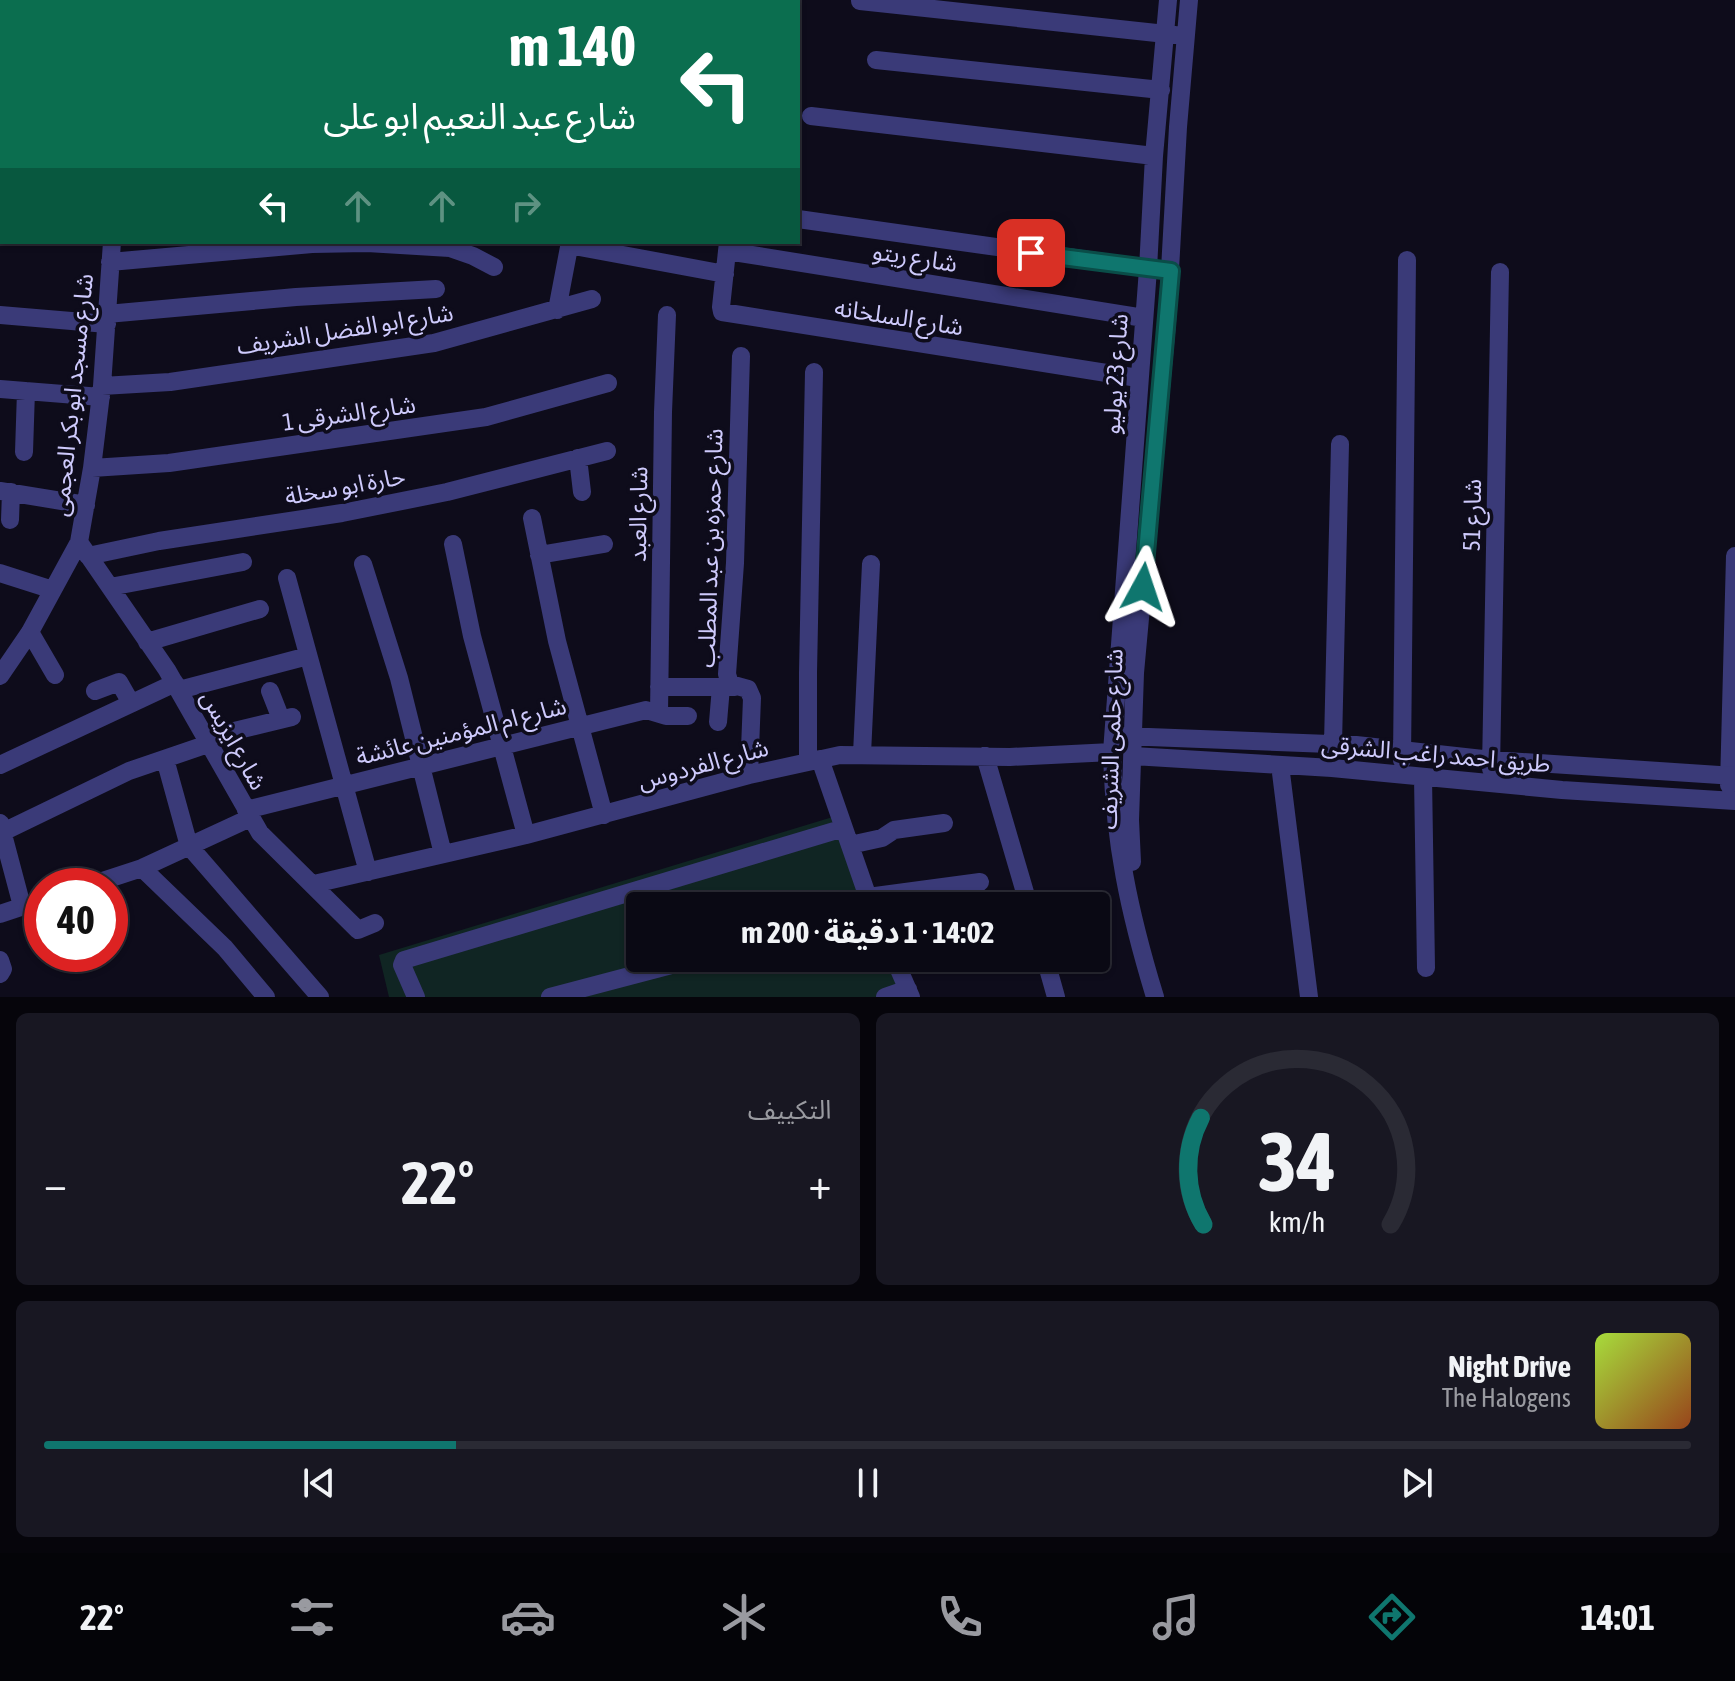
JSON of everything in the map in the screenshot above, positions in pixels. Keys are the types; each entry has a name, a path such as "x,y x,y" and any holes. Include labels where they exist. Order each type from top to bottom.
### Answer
{"street":[{"name":"شارع 23 يوليو","path":"1113,744 1154,156 1168,0"},
{"name":"شارع حلمى الشريف","path":"1155,997 1126,893 1122,776 1133,756 1135,673 1171,271 1189,0"},
{"path":"860,1 1185,36"},
{"path":"876,60 1161,90"},
{"path":"811,116 1154,156"},
{"path":"800,219 1171,271"},
{"name":"شارع مسجد ابو بكر العجمى","path":"1,670 30,632 53,590 84,549 86,505 101,392 112,244"},
{"path":"110,262 301,244"},
{"path":"421,244 450,248 494,267"},
{"path":"557,310 570,244 725,274"},
{"name":"شارع السلخانه","path":"728,247 722,312 1138,378"},
{"name":"شارع ريتو","path":"728,247 1144,318"},
{"path":"1402,775 1407,260"},
{"name":"شارع 51","path":"1489,784 1492,760 1500,272"},
{"path":"0,315 107,319 296,297 436,289"},
{"name":"شارع ابو الفضل الشريف","path":"0,389 101,392 434,343 592,299"},
{"name":"شارع العبد","path":"659,714 667,315"},
{"name":"شارع حمزه بن عبد المطلب","path":"741,356 735,563 727,674 728,687 748,689 752,698 749,775"},
{"path":"814,372 814,760 847,837 866,892"},
{"name":"شارع الشرقى 1","path":"92,468 169,463 486,417 608,383"},
{"path":"24,452 26,391"},
{"path":"1333,744 1340,444"},
{"name":"حارة ابو سخلة","path":"84,549 159,541 342,513 432,495 607,451"},
{"path":"578,458 582,492"},
{"path":"10,520 6,492 86,505"},
{"path":"532,518 579,726 604,815"},
{"path":"453,544 472,636 526,835"},
{"path":"539,555 604,544"},
{"name":"شارع ايزيس","path":"84,549 177,686 248,814 272,845 358,930 375,923"},
{"path":"1732,800 1735,556"},
{"path":"110,587 243,562"},
{"path":"363,564 399,678 443,854"},
{"path":"862,754 871,564"},
{"path":"0,573 53,590"},
{"path":"287,578 368,872"},
{"path":"147,642 260,609"},
{"path":"30,632 55,675"},
{"path":"0,765 131,703 177,686 308,656"},
{"path":"95,691 119,682 131,703"},
{"path":"659,687 728,687 718,722"},
{"path":"0,914 22,906 1,828 129,771 207,741 287,718 270,691"},
{"name":"شارع ام المؤمنين عائشة","path":"128,873 189,846 248,814 343,785 646,710 688,716"},
{"name":"شارع الفردوس","path":"314,884 526,835 749,775 814,760 862,754 985,756 1113,744 1133,737 1333,744 1492,760 1732,776"},
{"name":"شارع حلمى الشريف","path":"1113,744 1130,820 1137,893 1165,997"},
{"path":"985,756 1025,892"},
{"name":"طريق احمد راغب الشرقى","path":"1133,756 1732,800"},
{"path":"165,759 189,846 320,997"},
{"path":"1280,765 1309,997"},
{"path":"1423,777 1426,968"},
{"path":"416,997 402,965 404,960 847,837 882,838 894,830 944,823"},
{"path":"142,868 225,948 265,997"},
{"path":"924,892 980,882"},
{"path":"0,960 3,969 0,974"},
{"path":"550,997 645,972"},
{"path":"885,997 910,993 901,972"},
{"path":"1049,972 1056,997"}],"green space":[{"path":"836,816 858,892 626,892 626,972 901,972 916,997 389,997 379,955"}],"route":[{"path":"1031,253 1171,271 1143,587"}]}
